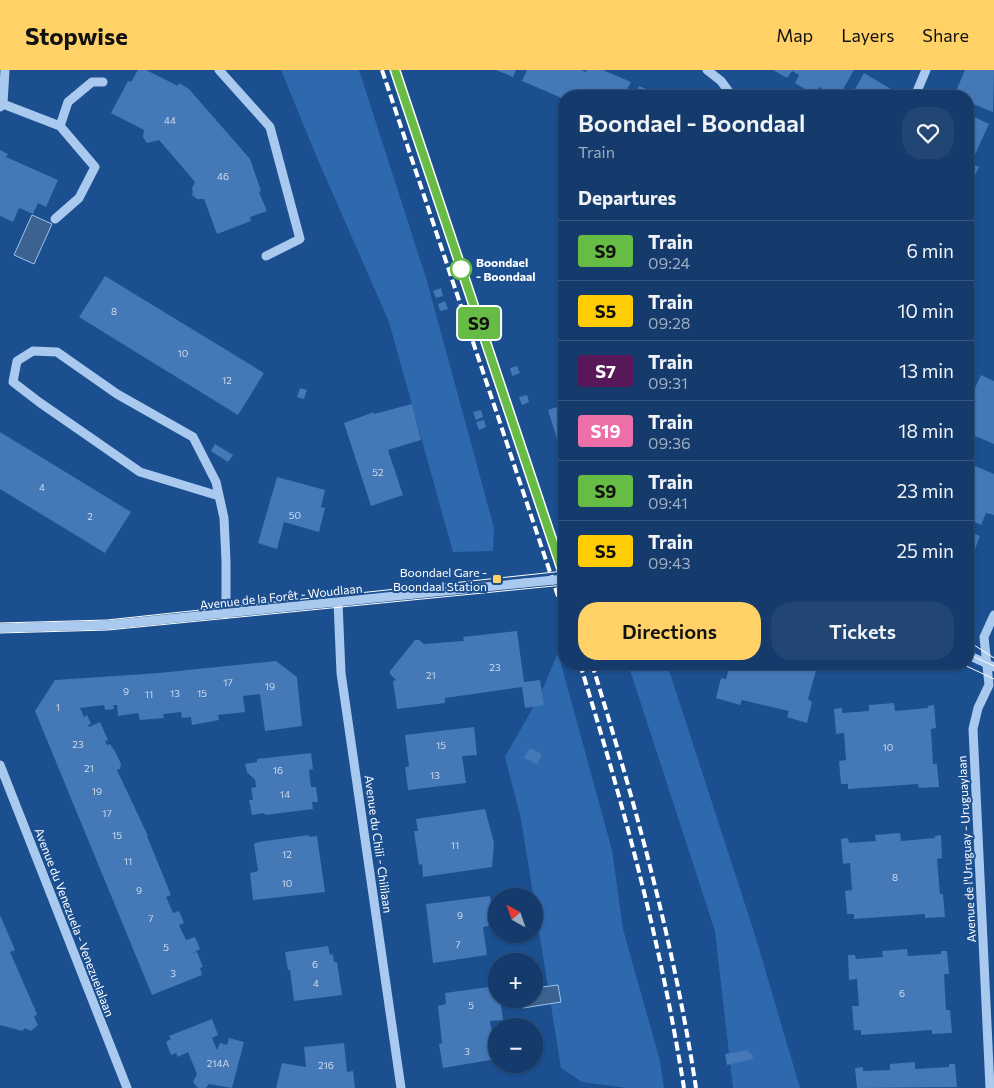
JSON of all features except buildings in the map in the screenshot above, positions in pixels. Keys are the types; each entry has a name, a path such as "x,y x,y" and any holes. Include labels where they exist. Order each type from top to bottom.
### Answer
{"street":[{"path":"5,70 1,106 60,126 95,166 79,198 54,219"},
{"path":"219,70 270,127 300,239 266,256"},
{"path":"707,70 721,81 728,90"},
{"path":"918,90 926,70"},
{"path":"60,126 68,102 92,82 103,82"},
{"path":"219,496 140,472 39,402 14,382 17,361 33,351 57,352 117,394 193,437 216,482 224,518 226,614"},
{"name":"Avenue de la Forêt - Woudlaan","path":"0,628 108,625 558,580"},
{"name":"Avenue du Chili - Chililaan","path":"338,602 340,673 401,1088"},
{"name":"Avenue de l'Uruguay - Uruguaylaan","path":"990,1088 973,729 978,708 988,685 990,665 984,637 994,615"},
{"path":"974,658 990,665"},
{"name":"Avenue du Venezuela - Venezuelalaan","path":"0,765 127,1088"}],"shaded area":[{"path":"281,70 359,70 427,281 494,528 493,551 453,552 389,322"},
{"path":"32,215 52,224 34,264 14,255"},
{"path":"558,653 558,670 563,670 612,850 623,929 660,1061 664,1088 627,1088 582,1082 561,1068 541,943 543,943 543,888 532,888 521,819 505,757 540,695"},
{"path":"630,670 669,670 755,935 800,1088 733,1088 715,931"},
{"path":"558,985 561,1002 543,1005 543,987"}],"tram line":[{"path":"0,623 107,620 558,572"},
{"path":"0,633 108,630 558,586"},
{"path":"974,645 994,658"},
{"path":"974,657 994,666"},
{"path":"974,670 994,679"}],"railway":[{"path":"382,70 558,596"},
{"path":"395,70 558,558"},
{"path":"582,670 626,821 652,927 675,1034 684,1088"},
{"path":"594,670 638,821 665,927 677,980 696,1088"}],"train":[{"name":"S9","path":"395,70 558,558"}],"place":[{"name":"Boondael - Boondaal","path":"461,269"},
{"name":"Boondael Gare - Boondaal Station","path":"497,579"}]}
